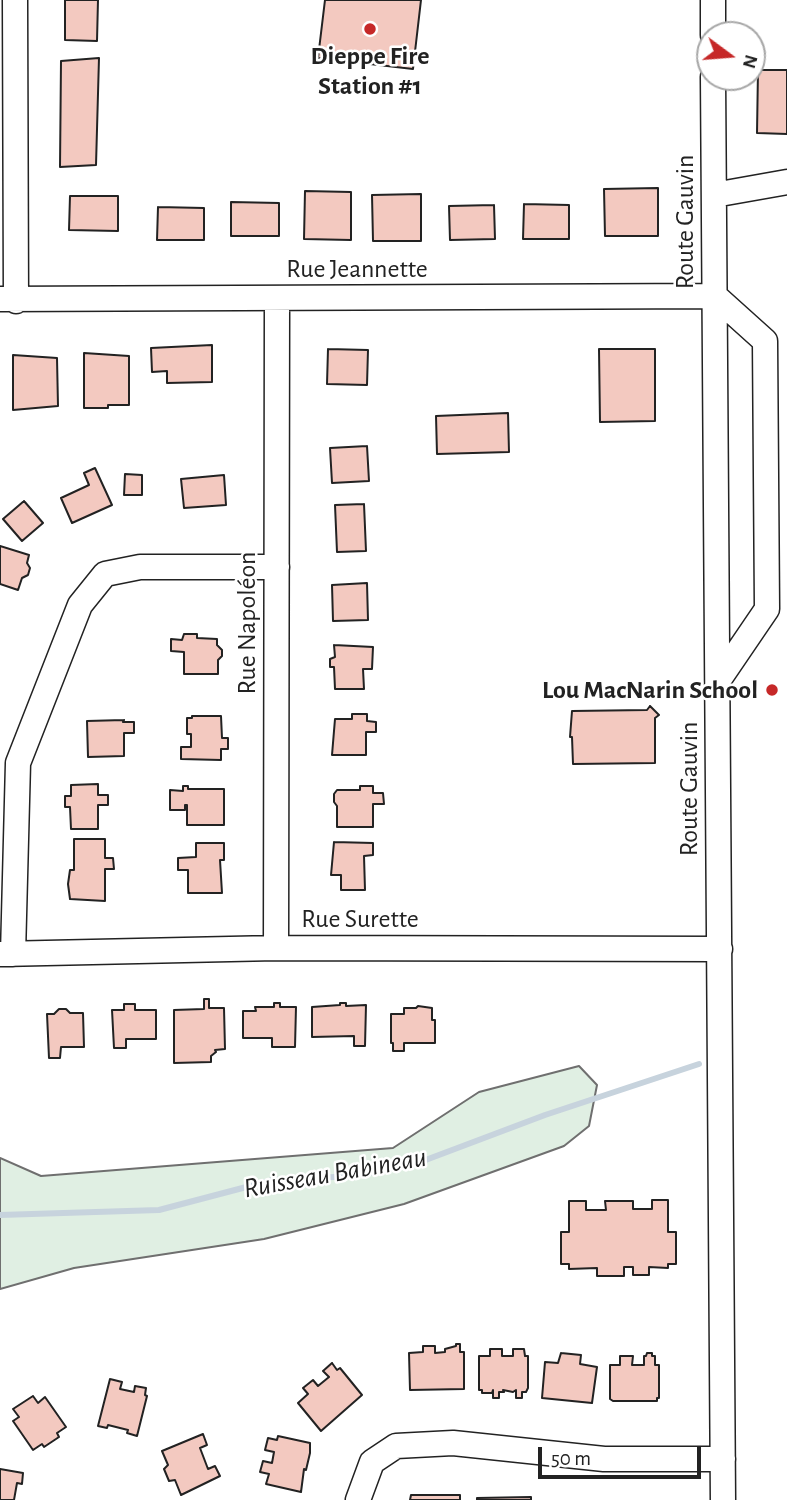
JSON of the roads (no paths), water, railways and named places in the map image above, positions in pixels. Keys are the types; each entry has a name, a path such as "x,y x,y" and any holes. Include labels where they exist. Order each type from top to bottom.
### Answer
{"street":[{"path":"8,300 15,0"},
{"path":"713,0 713,21"},
{"name":"Route Gauvin","path":"713,91 723,1500"},
{"path":"714,195 787,182"},
{"path":"715,296 765,341 767,555 767,609 718,681"},
{"name":"Rue Jeannette","path":"8,300 715,296"},
{"name":"Rue Napoléon","path":"276,948 277,299"},
{"path":"6,954 18,763 80,605 105,574 140,567 277,566"},
{"name":"Rue Surette","path":"6,954 276,948 720,949"},
{"path":"358,1500 372,1462 396,1446 453,1443 604,1459 723,1459"}],"waterway":[{"name":"Ruisseau Babineau","path":"0,1215 159,1210 273,1180 355,1176 415,1164 545,1115 699,1064"}],"place":[{"name":"Dieppe Fire Station #1","path":"370,29"},
{"name":"Lou MacNarin School","path":"772,690"}]}
